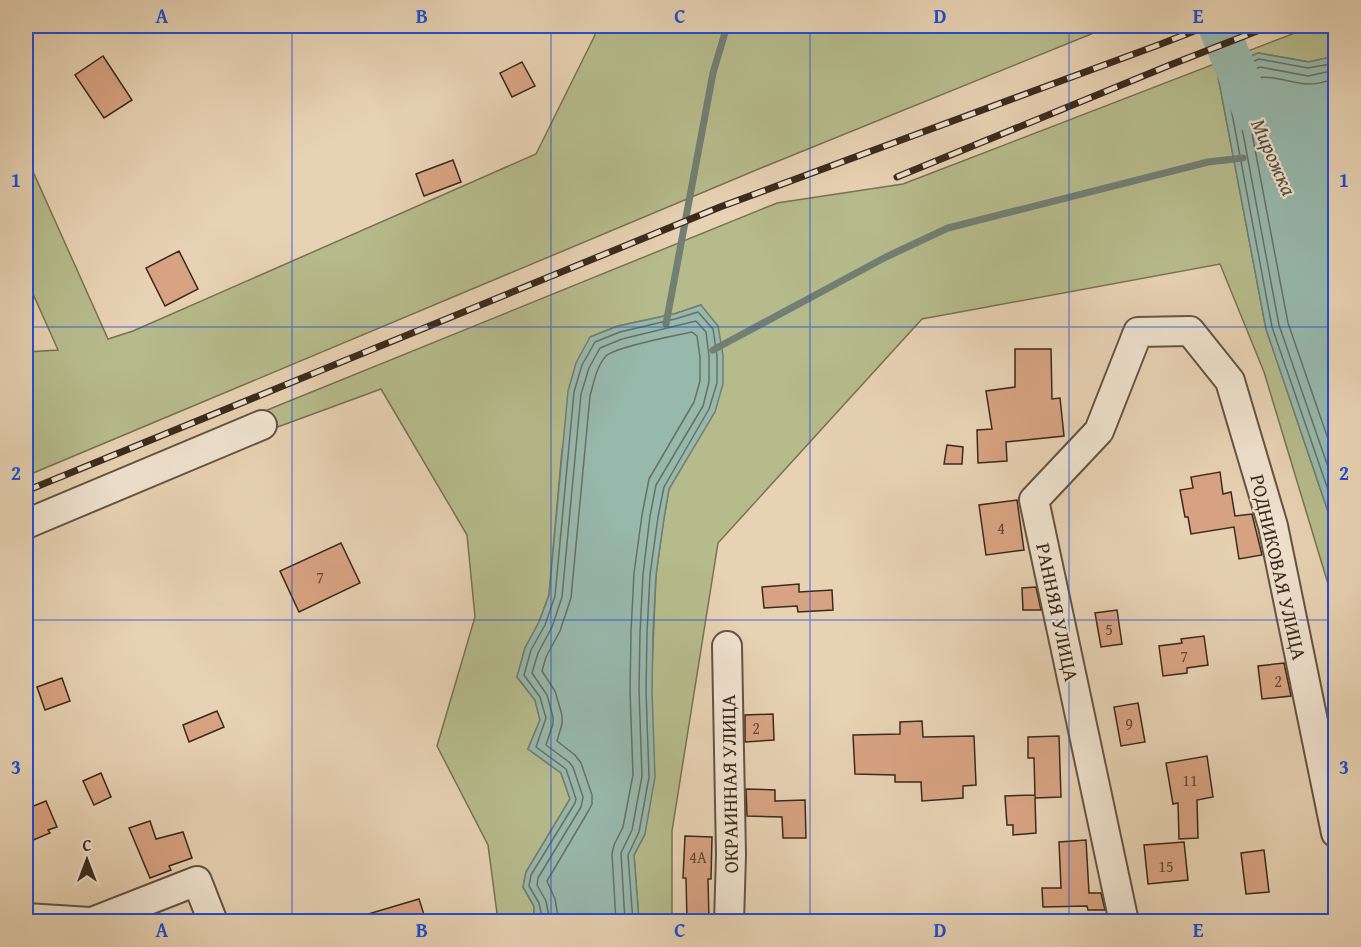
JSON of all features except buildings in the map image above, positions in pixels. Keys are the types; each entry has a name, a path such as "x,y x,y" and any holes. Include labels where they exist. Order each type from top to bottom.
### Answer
{"street":[{"name":"РОДНИКОВАЯ УЛИЦА","path":"1138,332 1190,332 1230,381 1273,526 1335,833"},
{"name":"РАННЯЯ УЛИЦА","path":"1124,921 1034,500 1099,431 1138,332"},
{"path":"26,524 262,425"},
{"name":"ОКРАИННАЯ УЛИЦА","path":"727,646 731,855 729,921"},
{"path":"26,918 91,921 197,881 213,921"}],"green space":[{"path":"590,26 1111,26 761,168 26,476 26,352 58,350 26,278 26,156 108,339 133,331 536,154 595,35"},
{"path":"1313,26 1335,26 1335,56 1309,62 1258,53 1217,71 1266,329 1335,532 1335,607 1264,372 1220,264 922,319 718,543 672,831 672,921 639,921 634,855 645,834 656,575 669,489 684,463 701,305 674,314 618,326 590,337 562,450 549,595 539,622 525,648 517,677 535,700 540,720 528,749 561,773 570,799 526,872 523,887 534,906 534,913 538,921 498,921 488,845 437,746 475,617 467,535 381,389 264,432 26,532 26,508 777,203 903,184"}],"water":[{"path":"1258,53 1309,62 1335,56 1335,532 1266,329 1217,71"},
{"path":"701,305 718,326 723,355 723,384 715,412 669,489 664,518 656,575 653,633 652,691 655,777 645,834 634,855 639,921 538,921 534,913 534,906 523,887 526,872 570,799 561,773 528,749 540,720 535,700 517,677 525,648 539,622 549,595 568,391 576,363 590,337 618,326 674,314"}],"waterway":[{"path":"666,324 713,73 727,26"},
{"name":"Мирожка","path":"1218,26 1254,114"},
{"path":"713,350 886,257 948,228 1208,162 1243,158"}],"railway":[{"path":"26,491 720,207 1207,26"},
{"path":"897,177 1270,26"}]}
